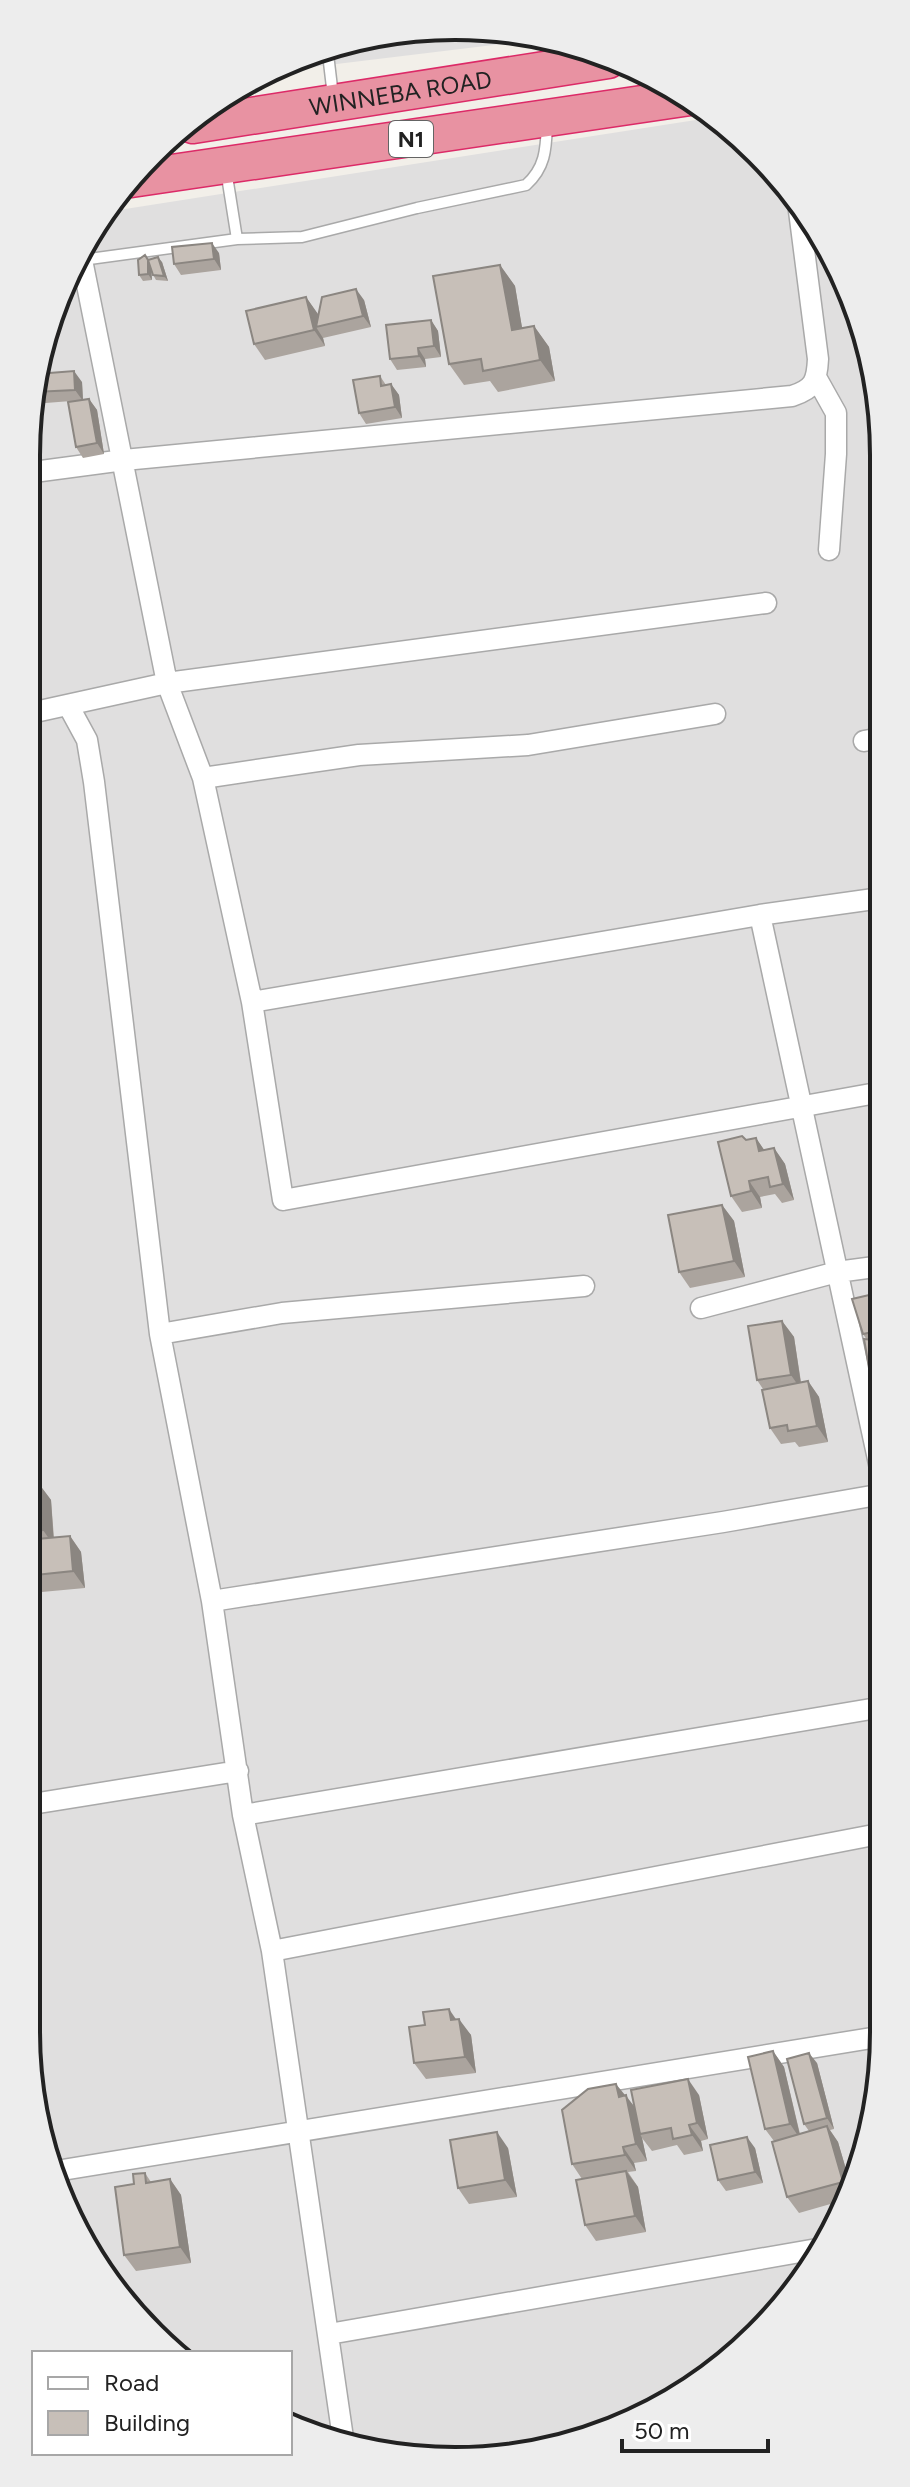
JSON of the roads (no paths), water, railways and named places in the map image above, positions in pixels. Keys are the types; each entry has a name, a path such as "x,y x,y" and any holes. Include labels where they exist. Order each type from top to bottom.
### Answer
{"highway":[{"name":"WINNEBA ROAD","path":"206,123 590,63"},
{"name":"WINNEBA ROAD","path":"147,177 669,100"}],"street":[{"path":"801,226 818,359 817,379 836,413 829,550"},
{"path":"84,269 167,683 203,778 252,1002 283,1200 870,1094"},
{"path":"40,471 124,460 792,396 809,390 817,379"},
{"path":"40,711 167,683 766,603"},
{"path":"68,705 87,740 94,782 160,1334 212,1601 243,1815 272,1951 342,2431"},
{"path":"203,778 359,755 528,745 715,714"},
{"path":"252,1002 760,915 870,900"},
{"path":"760,915 870,1423"},
{"path":"701,1308 837,1272 870,1268"},
{"path":"160,1334 282,1313 584,1286"},
{"path":"212,1601 870,1496"},
{"path":"243,1815 870,1709"},
{"path":"40,1803 238,1771"},
{"path":"272,1951 870,1836"},
{"path":"64,2170 870,2038"},
{"path":"329,2334 808,2251"}],"lane":[{"path":"329,60 334,102"},
{"path":"90,259 237,239 302,237 526,185 538,174 545,155 547,118"},
{"path":"225,166 237,239"}]}
